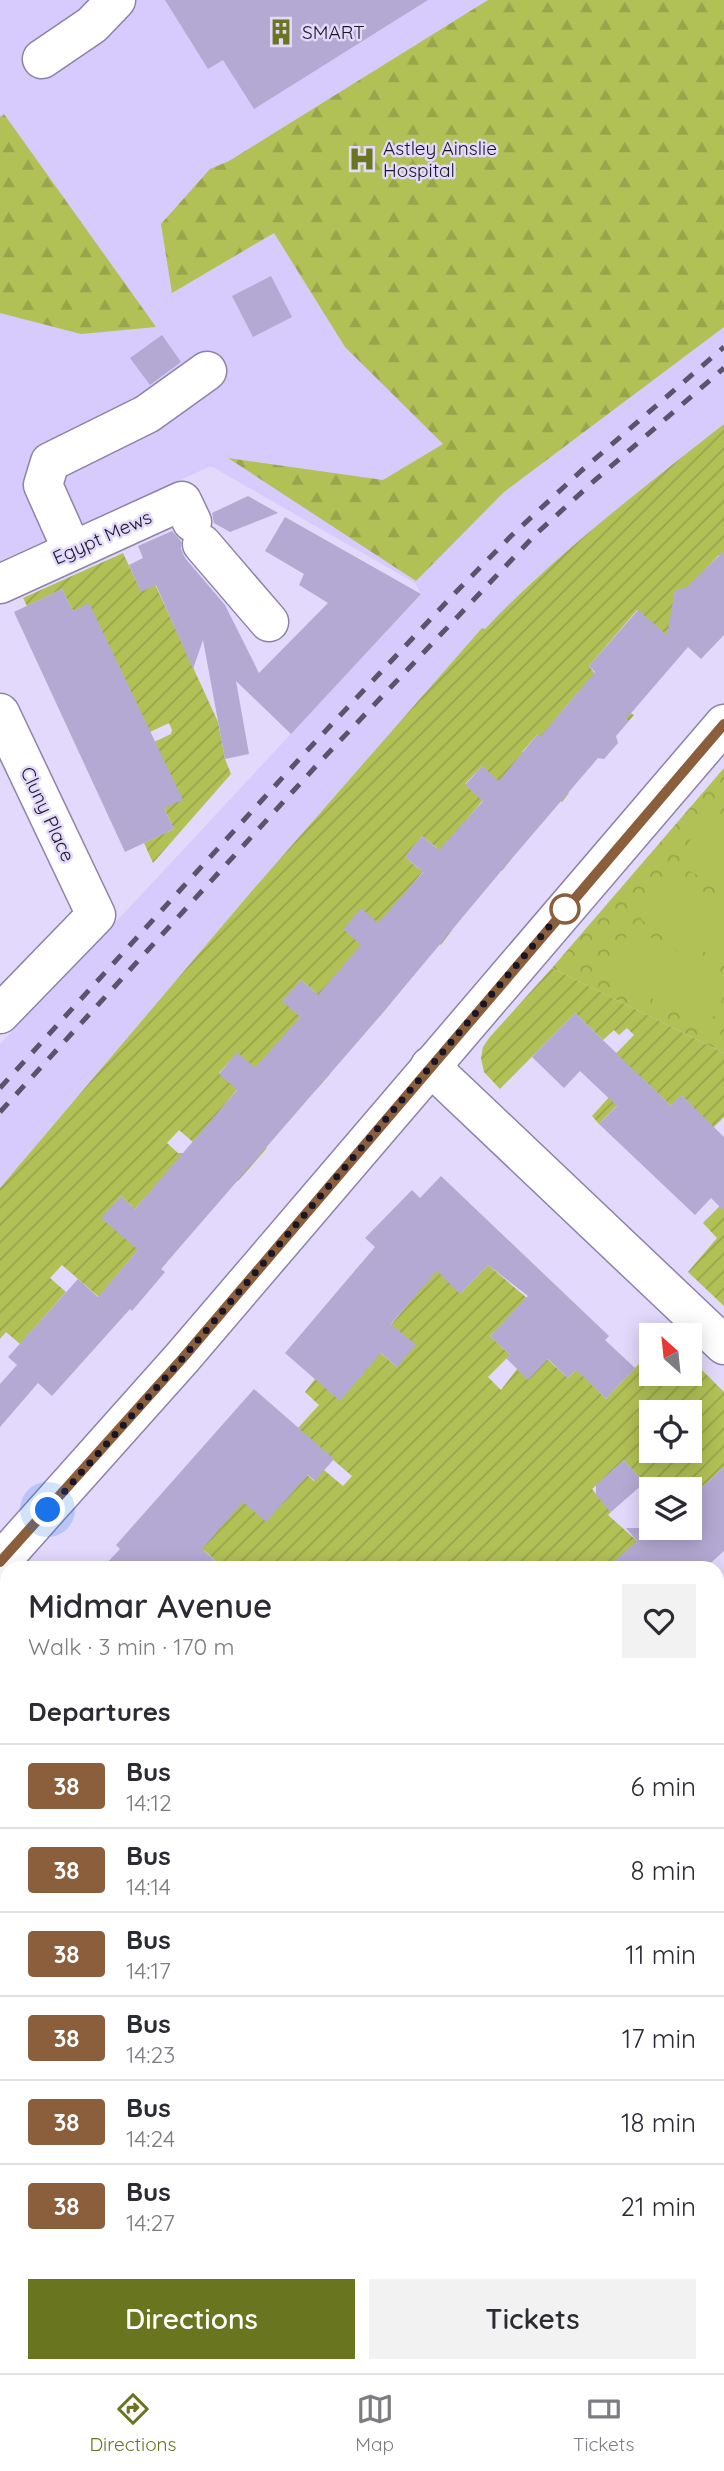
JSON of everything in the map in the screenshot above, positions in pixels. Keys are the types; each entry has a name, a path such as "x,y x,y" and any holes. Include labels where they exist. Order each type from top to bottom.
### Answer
{"street":[{"path":"42,59 92,25 116,0"},
{"path":"72,550 43,485 50,462 147,414 207,371"},
{"name":"Egypt Mews","path":"0,584 183,501 197,533 269,622"},
{"name":"Cluny Place","path":"0,713 96,915 0,1014"},
{"path":"1,1561 182,1359 724,724"},
{"path":"430,1066 724,1345"}],"shaded area":[{"name":"Astley Ainslie Hospital","path":"0,0 724,0 724,424 583,538 482,629 251,892 0,1188 0,1044 421,594 415,583 211,466 0,561"}],"green space":[{"path":"488,0 724,0 724,327 504,492 416,581 228,458 383,480 443,444 345,347 274,233 172,293 161,224 210,169 229,161"},
{"path":"4,114 156,327 81,334 0,313 0,117"},
{"path":"724,424 724,559 719,555 704,571 716,584 676,591 674,594 678,645 637,610 589,666 622,709 634,715 629,721 579,691 557,717 550,745 537,735 522,752 569,793 562,802 517,763 498,783 482,766 465,784 484,799 467,819 512,858 502,871 457,832 439,853 437,848 422,836 405,857 424,870 407,891 452,930 441,945 396,906 346,963 391,1003 380,1016 335,977 317,997 301,980 283,1001 297,1014 302,1015 285,1035 330,1074 316,1090 271,1051 254,1070 237,1053 219,1073 239,1087 221,1109 267,1148 238,1181 179,1130 167,1143 178,1153 185,1153 133,1211 132,1206 121,1196 102,1218 166,1263 161,1269 138,1250 106,1288 122,1317 62,1265 50,1278 66,1292 20,1344 6,1332 0,1339 0,1188 251,892 482,628 485,629 541,574 601,522"},
{"path":"123,553 141,591 143,558 218,722 225,759 231,774 153,863 144,843 174,829 137,750 171,734 169,723 150,732 89,604 73,611 62,589 27,606 23,598"},
{"path":"724,768 724,1053 552,968"},
{"path":"702,817 724,828 724,888 677,865"},
{"path":"666,872 724,902 724,962 641,920"},
{"path":"631,927 724,975 724,996 708,1027 607,976"},
{"path":"552,968 724,1053 724,1117 660,1181 655,1177 670,1160 694,1108 682,1096 671,1106 643,1079 599,1124 592,1116 628,1076 590,1080 634,1035 627,1028 619,1035 614,1030 603,1040 575,1013 500,1089 484,1072 481,1058 483,1047"},
{"path":"724,1202 724,1306 688,1272 717,1238 703,1223"},
{"path":"387,1222 461,1293 488,1265 527,1298 490,1336 510,1355 488,1377 501,1390 517,1369 528,1379 546,1358 568,1378 590,1356 594,1387 606,1399 639,1364 639,1386 702,1386 702,1370 724,1392 724,1467 702,1487 702,1477 639,1477 624,1460 592,1489 611,1512 608,1515 636,1540 654,1561 216,1561 201,1550 218,1530 182,1472 286,1456 314,1481 324,1470 343,1486 352,1476 297,1429 319,1405 305,1392 315,1379 377,1350 397,1367 390,1326 409,1303 369,1262"}],"building":[{"name":"SMART","path":"165,0 428,0 254,109 223,60 208,69"},
{"path":"271,276 292,317 253,337 232,296"},
{"path":"162,335 181,362 150,385 130,358"},
{"path":"248,496 278,513 230,532 214,523 212,513"},
{"path":"285,517 421,594 291,734 236,681 249,754 225,759 203,640 193,669 156,585 141,592 129,565 143,558 138,546 172,531 181,541 185,558 225,605 259,673 328,603 299,585 304,574 265,551"},
{"path":"724,551 724,635 701,659 688,647 626,719 629,721 616,736 618,743 604,759 598,758 502,870 380,1016 161,1269 165,1272 132,1311 130,1309 52,1396 38,1383 0,1427 0,1384 17,1365 8,1357 78,1279 98,1297 138,1250 101,1218 121,1196 135,1209 237,1090 219,1074 237,1052 255,1068 300,1017 282,1001 301,980 318,995 361,945 343,929 361,908 378,923 423,872 405,857 422,836 439,850 483,801 465,785 482,766 499,781 595,672 589,666 638,610 667,635 675,590 687,587"},
{"path":"62,589 73,611 89,603 183,800 164,808 174,829 125,852 14,612"},
{"path":"575,1013 671,1106 681,1095 724,1137 724,1211 711,1198 695,1215 599,1124 617,1106 580,1071 564,1088 532,1057"},
{"path":"441,1176 609,1336 605,1340 635,1368 606,1399 576,1370 568,1378 548,1359 528,1380 506,1358 510,1355 490,1336 528,1296 488,1265 460,1294 437,1271 391,1324 416,1345 397,1367 381,1353 340,1401 285,1353 375,1247 365,1238 412,1190 420,1198"},
{"path":"254,1389 334,1459 315,1481 308,1475 266,1522 243,1502 202,1549 215,1561 109,1561 120,1549 116,1545"},
{"path":"624,1460 639,1477 639,1487 611,1512 596,1495 596,1485"},
{"path":"724,1467 724,1551 713,1561 614,1561 637,1541 626,1528 639,1528 639,1540 702,1540 702,1487"}],"railway":[{"path":"0,1088 303,755 455,593 581,471 724,347"},
{"path":"0,1112 317,765 536,534 724,368"}],"bus line":[{"name":"38","path":"1,1561 182,1359 724,724"}],"place":[{"name":"SMART","path":"281,32"},
{"name":"Astley Ainslie Hospital","path":"362,159"}],"route":[{"path":"48,1510 182,1359 571,901 565,909"}]}
